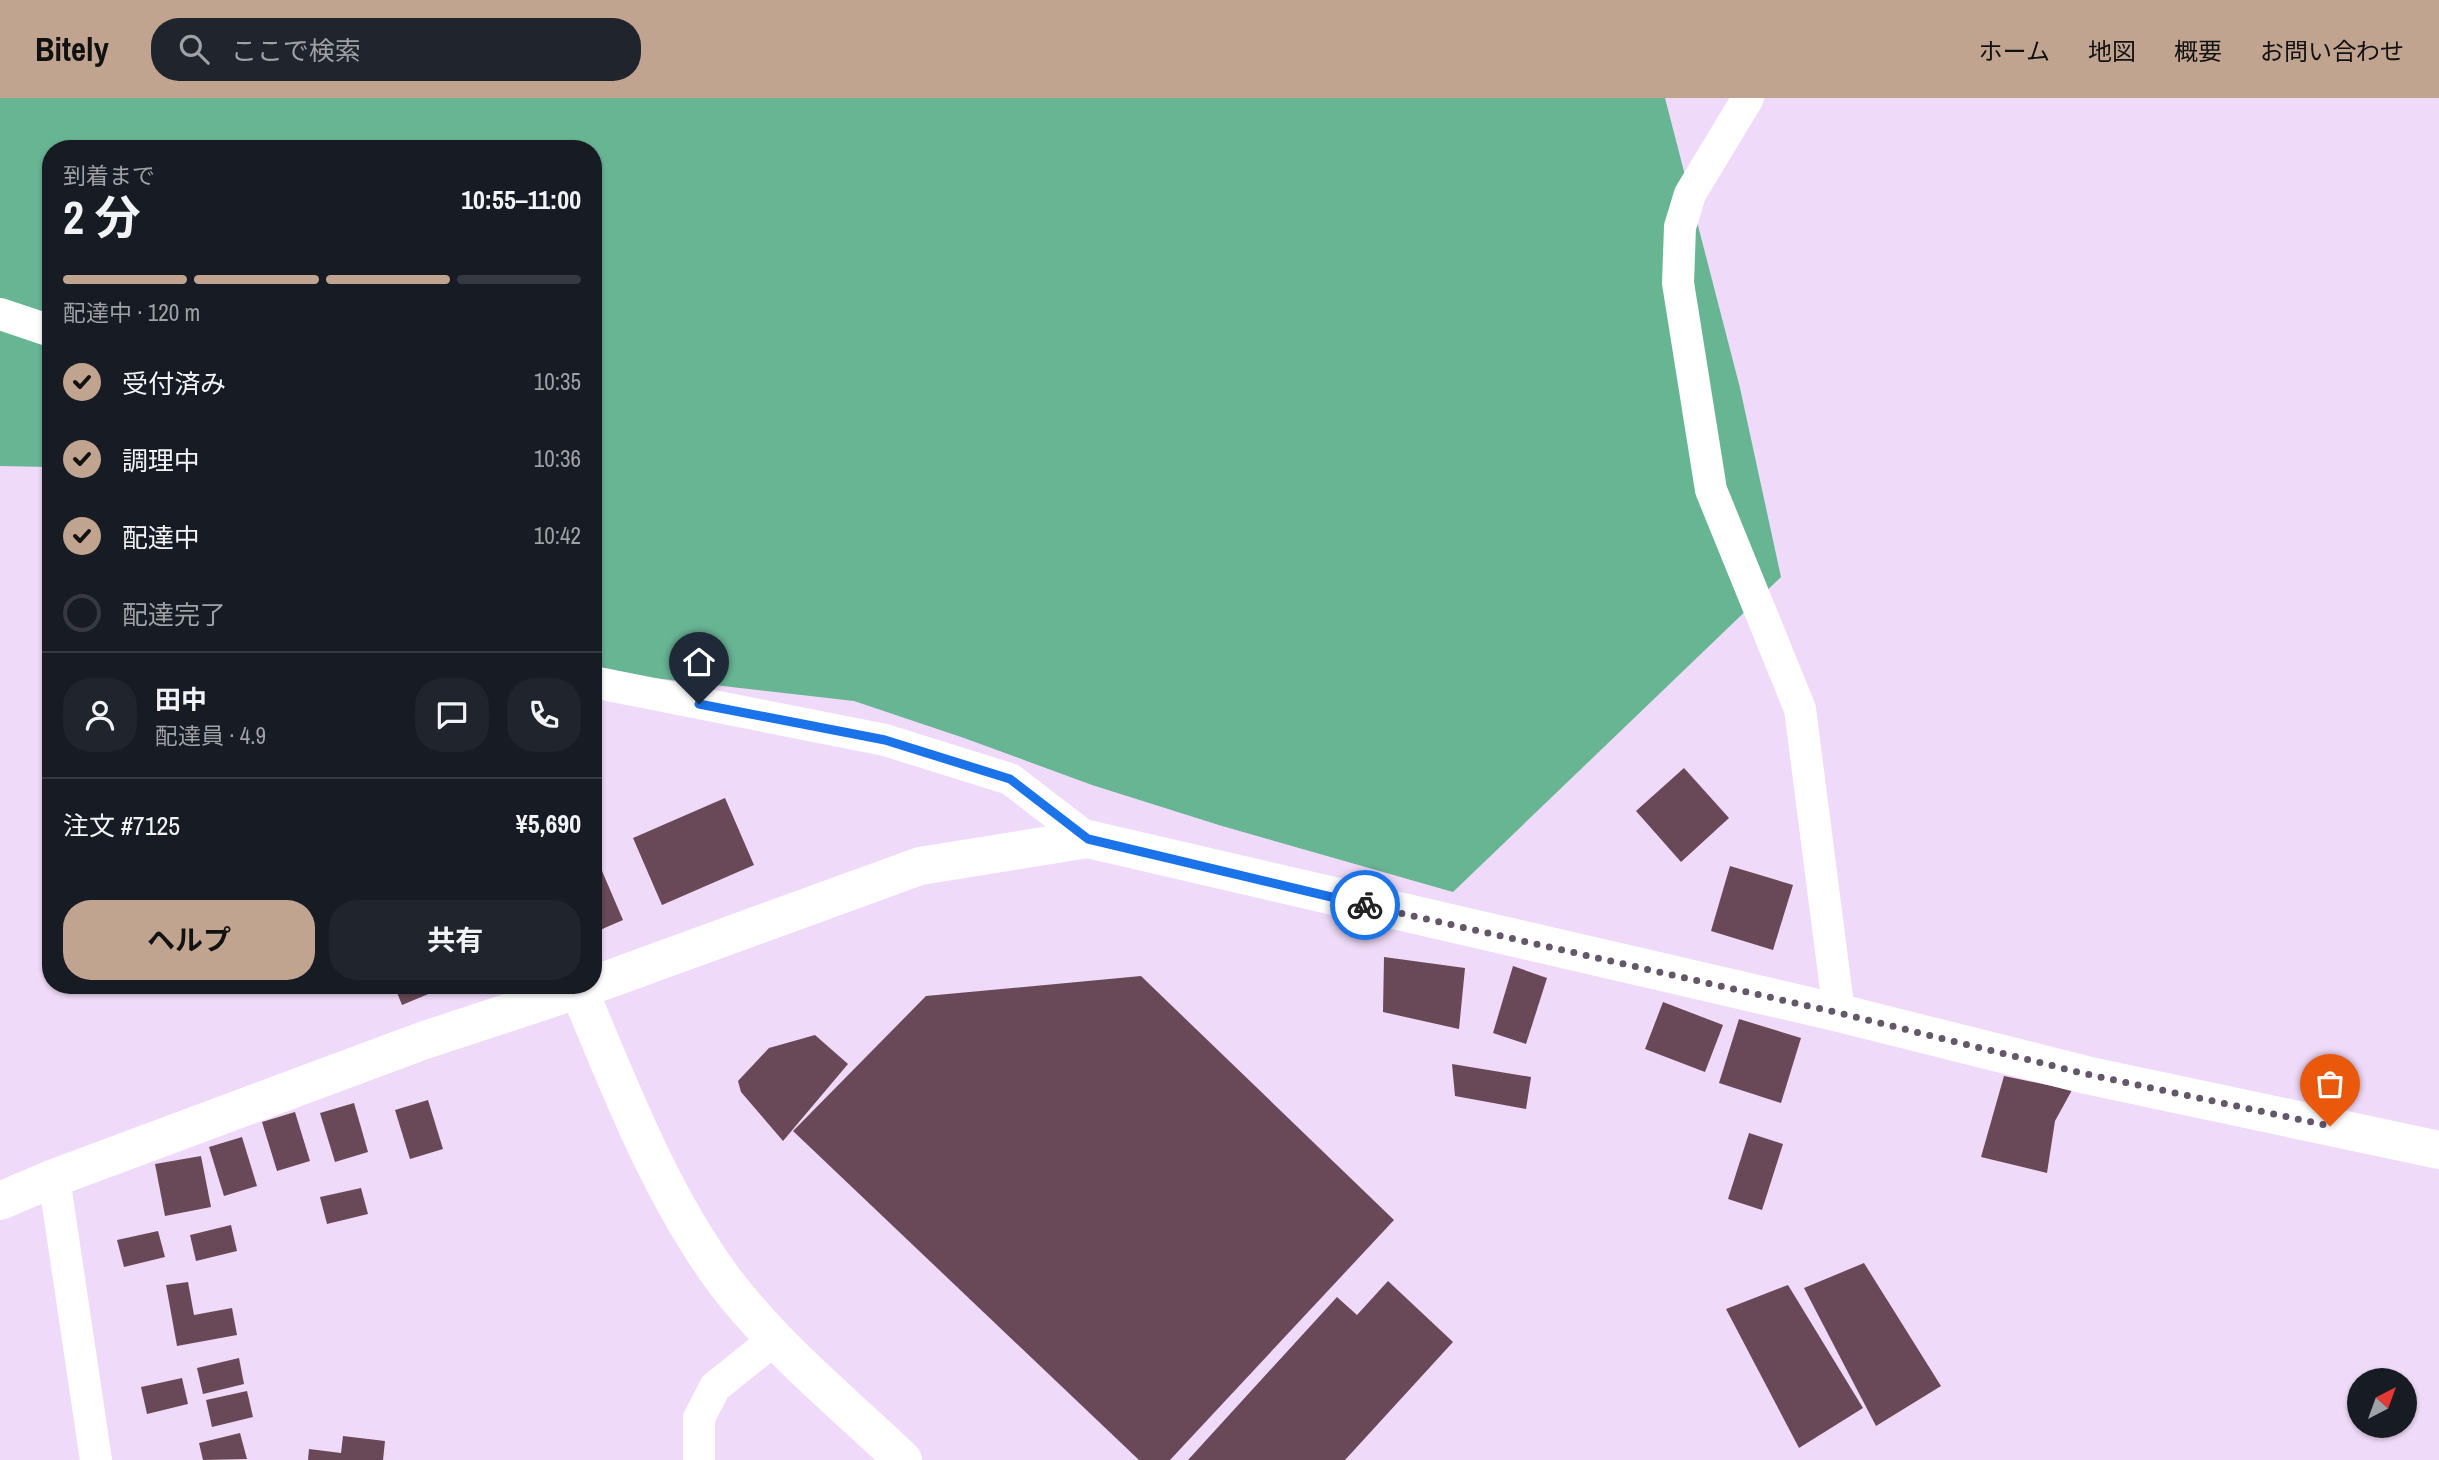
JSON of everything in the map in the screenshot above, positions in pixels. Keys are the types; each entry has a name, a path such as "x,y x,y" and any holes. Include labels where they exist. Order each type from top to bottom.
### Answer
{"street":[{"path":"1748,98 1690,194 1680,227 1678,283 1711,490 1800,709 1839,1013"},
{"path":"0,314 42,328"},
{"path":"602,684 885,740 1010,779 1088,839"},
{"path":"602,982 920,866 1088,839 1839,1013 2086,1074 2439,1150"},
{"path":"0,1201 54,1178 422,1041 566,994"},
{"path":"590,994 619,1086 675,1203 724,1280 775,1339 903,1460"},
{"path":"54,1178 96,1460"},
{"path":"699,1460 699,1418 715,1387 775,1339"}],"green space":[{"path":"0,98 1665,98 1740,388 1781,577 1453,892 1222,826 1092,785 854,701 602,672 602,140 42,140 42,467 0,466"}],"building":[{"path":"1684,768 1729,818 1681,862 1636,811"},
{"path":"725,798 754,865 662,905 633,838"},
{"path":"1730,866 1793,885 1773,950 1711,931"},
{"path":"602,871 623,920 602,929"},
{"path":"1384,957 1465,968 1459,1029 1383,1012"},
{"path":"1513,966 1547,978 1526,1044 1493,1033"},
{"path":"1141,976 1394,1220 1170,1460 1139,1460 793,1131 926,996"},
{"path":"398,994 428,994 402,1005"},
{"path":"1663,1002 1723,1025 1705,1072 1645,1049"},
{"path":"1739,1019 1801,1038 1781,1103 1719,1083"},
{"path":"815,1035 848,1064 783,1141 741,1092 738,1081 769,1048"},
{"path":"1452,1064 1531,1077 1526,1109 1455,1096"},
{"path":"2004,1076 2072,1090 2055,1121 2047,1173 1981,1157"},
{"path":"428,1100 443,1149 410,1159 395,1110"},
{"path":"354,1103 368,1152 335,1162 320,1113"},
{"path":"295,1112 310,1161 277,1171 262,1122"},
{"path":"1749,1133 1783,1144 1762,1210 1728,1199"},
{"path":"242,1137 257,1186 224,1196 209,1147"},
{"path":"201,1156 211,1207 165,1216 155,1164"},
{"path":"361,1188 368,1214 327,1224 320,1197"},
{"path":"231,1225 237,1251 196,1261 190,1235"},
{"path":"158,1231 165,1257 124,1267 117,1240"},
{"path":"1864,1263 1941,1386 1876,1426 1804,1288"},
{"path":"1388,1281 1453,1342 1345,1460 1188,1460 1337,1297 1357,1315"},
{"path":"188,1282 194,1315 232,1308 237,1335 177,1346 166,1285"},
{"path":"1788,1285 1863,1408 1799,1448 1726,1309"},
{"path":"239,1358 244,1384 203,1394 197,1368"},
{"path":"182,1378 188,1404 147,1414 141,1387"},
{"path":"247,1391 253,1417 212,1427 206,1400"},
{"path":"240,1433 247,1459 203,1460 199,1443"},
{"path":"343,1436 385,1441 383,1460 308,1460 309,1449 341,1453"}],"way so far":[{"path":"1365,905 1839,1013 2086,1074 2330,1126"}],"route":[{"path":"699,704 885,740 1010,779 1088,839 1365,905"}]}
